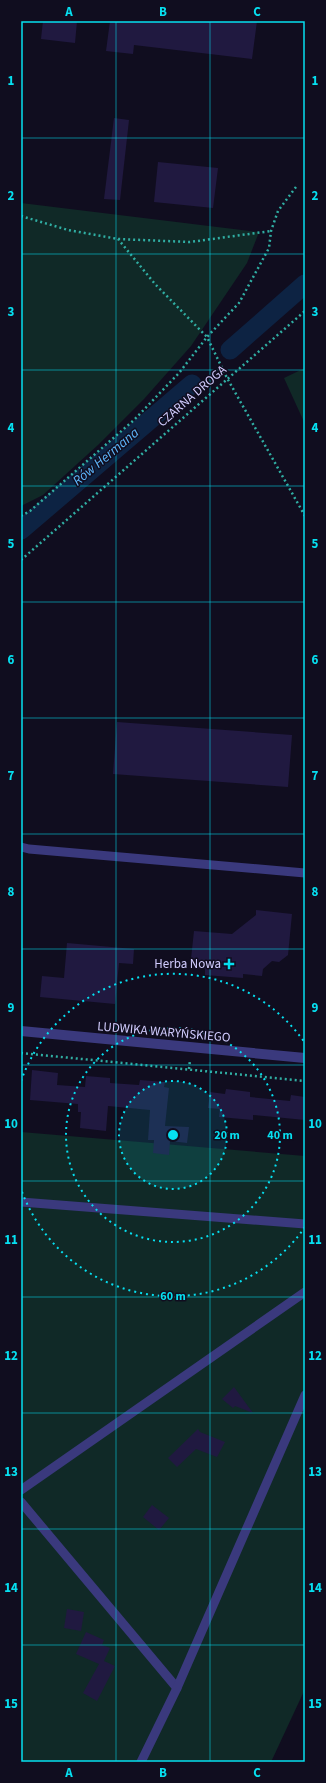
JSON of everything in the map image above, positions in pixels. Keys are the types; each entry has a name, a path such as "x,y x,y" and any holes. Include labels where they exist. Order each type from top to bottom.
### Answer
{"street":[{"name":"LUDWIKA WARYŃSKIEGO","path":"21,1031 305,1058"}],"lane":[{"path":"21,847 29,849 305,873"},
{"path":"21,1202 305,1224"},
{"path":"21,1490 305,1292"},
{"path":"141,1762 177,1688 305,1395"},
{"path":"21,1502 177,1688"}],"path":[{"path":"21,516 30,511 134,420 180,373 207,337 239,303 268,248 271,231 278,211 296,187"},
{"path":"21,216 68,230 118,239 190,242 271,231"},
{"path":"118,239 155,284 207,337 227,378 305,516"},
{"name":"CZARNA DROGA","path":"21,560 305,311"},
{"path":"21,1053 305,1081"}],"green space":[{"path":"21,203 259,232 247,263 191,346 144,399 98,445 43,495 21,506"},
{"path":"305,368 305,424 284,378"},
{"path":"21,1132 305,1156 305,1689 271,1762 21,1762"}],"building":[{"path":"43,21 77,21 75,43 41,39"},
{"path":"110,21 257,21 252,59 134,45 133,54 106,51"},
{"path":"114,118 129,120 120,200 104,199"},
{"path":"158,162 218,168 213,208 154,202"},
{"path":"117,722 292,735 288,787 113,774"},
{"path":"256,910 292,914 288,955 279,962 272,961 263,969 262,976 243,974 243,978 205,975 205,969 190,968 194,931 232,934 256,915"},
{"path":"67,943 134,949 133,964 119,963 115,1004 40,997 42,976 64,978"},
{"path":"32,1070 58,1073 57,1085 85,1087 86,1076 110,1078 110,1083 139,1085 140,1080 165,1082 164,1087 169,1088 165,1126 189,1127 187,1143 170,1141 169,1155 153,1153 154,1140 148,1140 150,1110 108,1106 106,1131 80,1128 81,1112 78,1112 78,1104 30,1100"},
{"path":"226,1089 250,1092 250,1097 290,1101 291,1095 305,1097 305,1120 253,1115 253,1120 219,1117 220,1109 208,1108 210,1092 225,1094"},
{"path":"234,1387 253,1413 235,1406 233,1408 222,1399"},
{"path":"198,1429 200,1432 225,1442 217,1457 196,1449 177,1467 168,1458"},
{"path":"152,1505 169,1518 159,1530 143,1517"},
{"path":"67,1609 84,1612 81,1631 64,1628"},
{"path":"86,1632 104,1640 102,1645 110,1648 104,1661 115,1666 97,1701 83,1693 99,1664 76,1654"}],"waterway":[{"name":"Rów Hermana","path":"230,350 305,284"},
{"name":"Rów Hermana","path":"21,530 192,384"}],"place":[{"name":"Herba Nowa","path":"229,964"}]}
